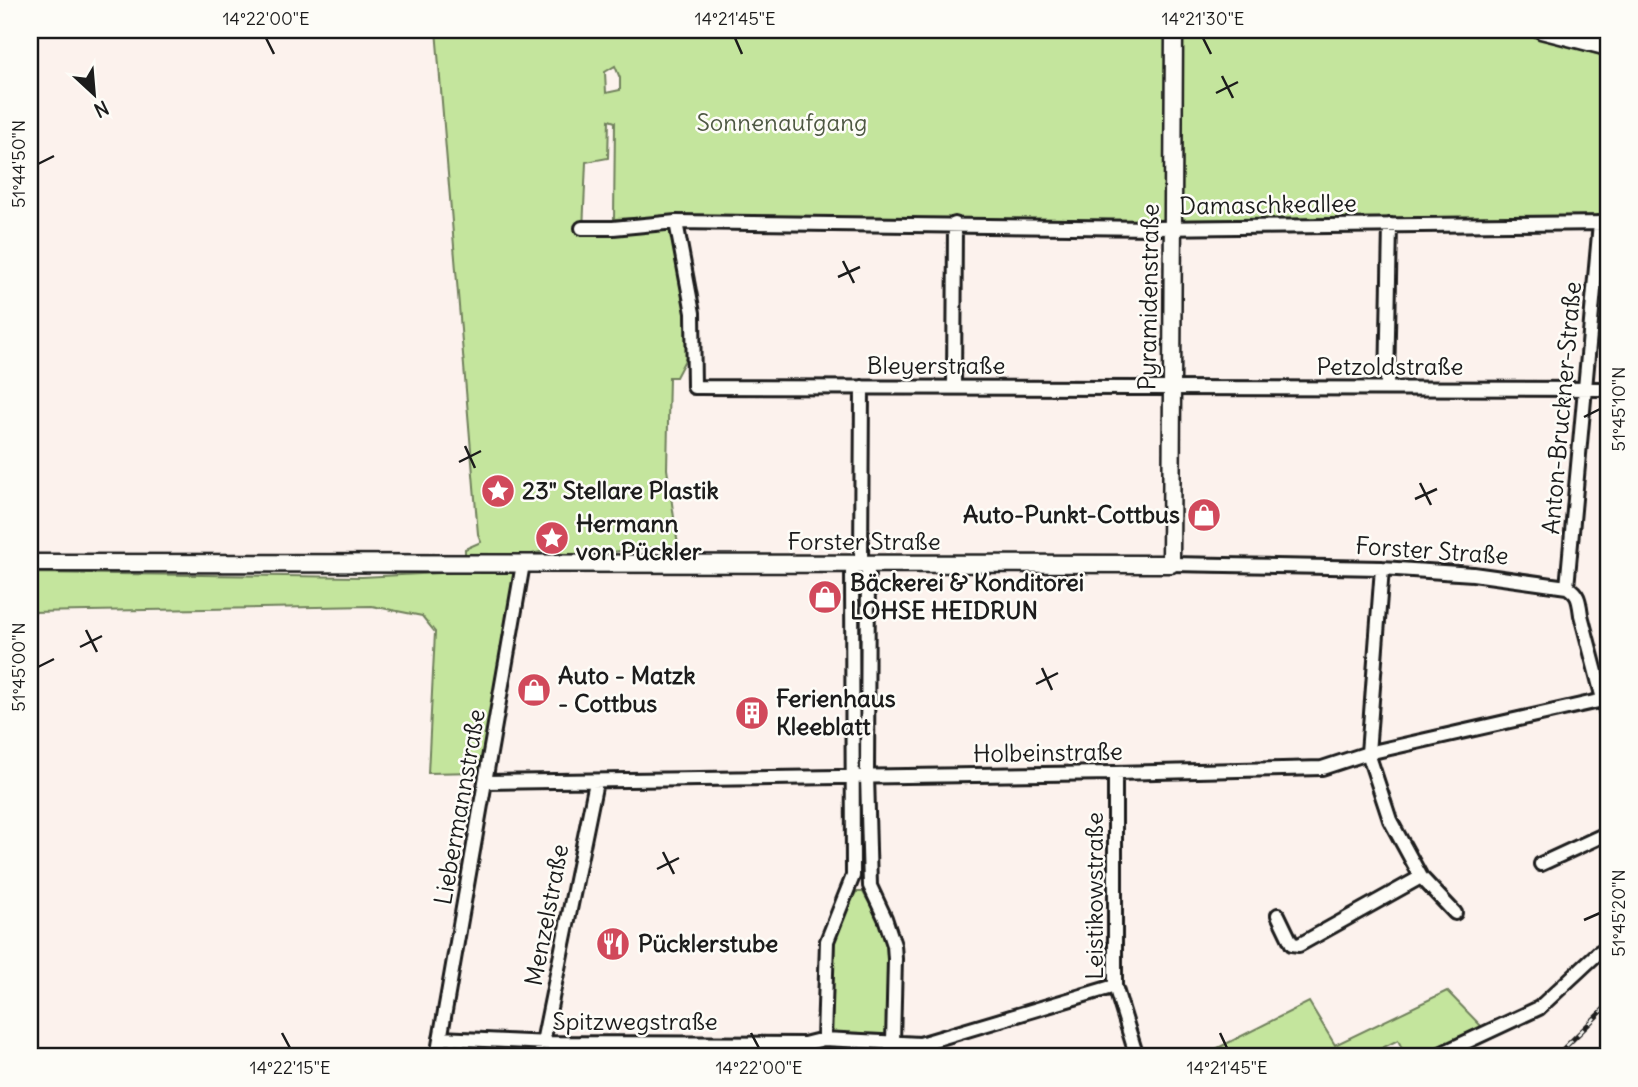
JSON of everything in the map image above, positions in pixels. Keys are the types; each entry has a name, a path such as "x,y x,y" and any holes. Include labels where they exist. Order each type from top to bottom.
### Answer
{"main road":[{"name":"Pyramidenstraße","path":"1171,565 1174,30"},
{"path":"1541,30 1608,47"},
{"name":"Forster Straße","path":"30,563 1171,565"}],"street":[{"name":"Damaschkeallee","path":"582,228 676,222 1173,227 1604,223"},
{"name":"Bleyerstraße","path":"676,222 693,313 694,387 1171,388"},
{"name":"Anton-Bruckner-Straße","path":"1604,223 1585,389 1571,589 1608,718"},
{"path":"954,387 955,224"},
{"path":"1387,387 1390,225"},
{"path":"824,1039 827,941 853,876 862,387"},
{"name":"Petzoldstraße","path":"1171,388 1608,389"},
{"name":"Liebermannstraße","path":"437,1057 523,564"},
{"path":"860,565 870,886 894,945 893,1042"},
{"name":"Forster Straße","path":"1171,565 1382,568 1473,574 1571,589"},
{"path":"1382,568 1368,753 1390,820 1421,877 1455,913"},
{"name":"Holbeinstraße","path":"486,782 1322,768 1368,753 1603,700"},
{"name":"Leistikowstraße","path":"1115,773 1115,986 1137,1057"},
{"name":"Menzelstraße","path":"540,1057 596,782"},
{"path":"1541,864 1608,833"},
{"path":"1278,915 1292,944 1299,946 1421,877"},
{"path":"1434,1057 1539,1008 1598,953 1608,947"},
{"name":"Spitzwegstraße","path":"440,1038 803,1051 824,1039 893,1042 920,1051 1115,986"}],"green space":[{"name":"Sonnenaufgang","path":"436,30 1167,30 1167,221 675,216 614,219 615,122 609,120 608,158 586,162 583,231 672,227 687,313 686,358 676,377 669,377 667,469 678,545 564,557 552,549 528,555 465,556 465,549 481,542 478,534","holes":["615,66 620,78 620,90 606,93 605,72"]},
{"path":"1180,30 1513,30 1608,57 1608,218 1179,220"},
{"path":"518,569 486,758 479,772 428,773 435,632 422,616 372,606 30,612 30,573 362,577"},
{"path":"856,892 863,892 886,942 890,977 887,1037 831,1037 833,942"},
{"path":"1447,991 1485,1030 1431,1057 1406,1057 1398,1040 1364,1057 1200,1057 1309,1002 1335,1045"},
{"path":"824,1048 902,1051 907,1057 816,1057"}],"railway":[{"path":"1555,1057 1608,1005"}],"place":[{"name":"23\" Stellare Plastik","path":"498,491"},
{"name":"Auto-Punkt-Cottbus","path":"1204,515"},
{"name":"Hermann von Pückler","path":"552,538"},
{"name":"Bäckerei & Konditorei LOHSE HEIDRUN","path":"825,597"},
{"name":"Auto - Matzk - Cottbus","path":"534,690"},
{"name":"Ferienhaus Kleeblatt","path":"752,713"},
{"name":"Pücklerstube","path":"613,944"}]}
